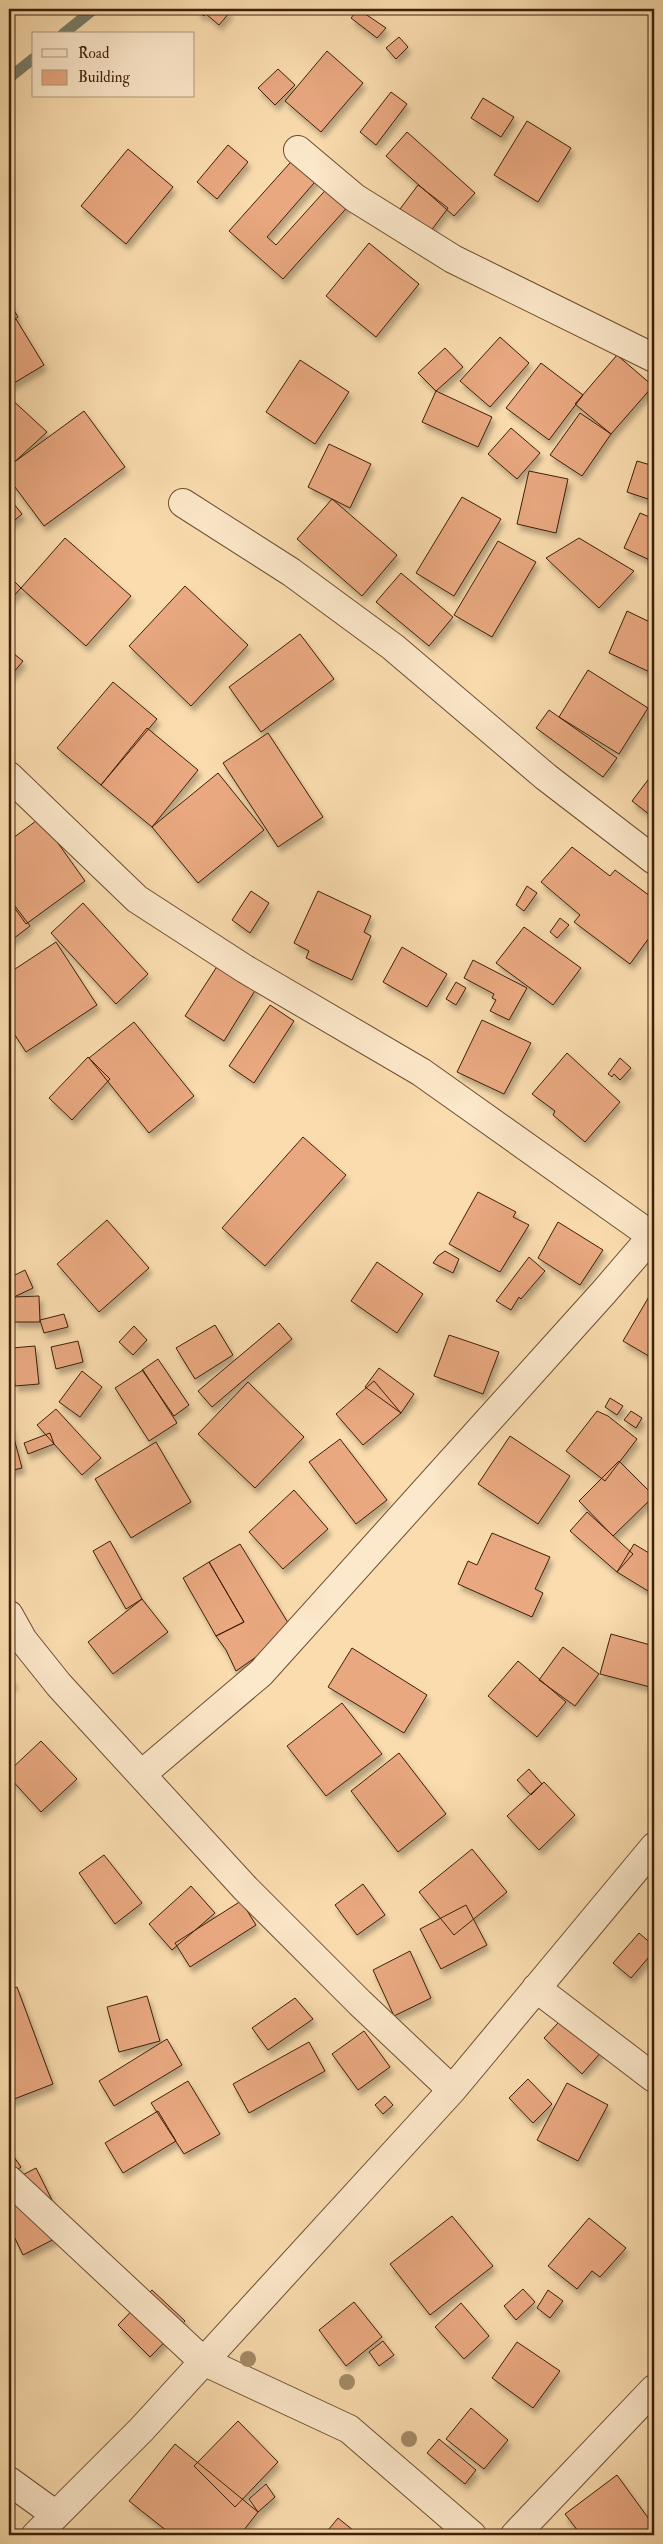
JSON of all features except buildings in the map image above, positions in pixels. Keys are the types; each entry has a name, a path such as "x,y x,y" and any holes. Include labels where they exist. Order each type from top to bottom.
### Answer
{"street":[{"path":"298,150 355,198 453,259 654,358"},
{"path":"183,503 291,572 393,647 546,777 654,860"},
{"path":"9,776 137,899 245,969 421,1072 653,1235 604,1292 261,1672 142,1774"},
{"path":"9,1615 23,1640 59,1685 246,1889 360,2004 452,2090"},
{"path":"36,2535 141,2430 452,2090 654,1847"},
{"path":"536,1988 654,2078"},
{"path":"9,2180 203,2361 349,2429 472,2535"},
{"path":"515,2535 654,2389"},
{"path":"9,2481 56,2514"}],"waterway":[{"path":"65,32 94,9"},
{"path":"9,78 32,60"}]}
